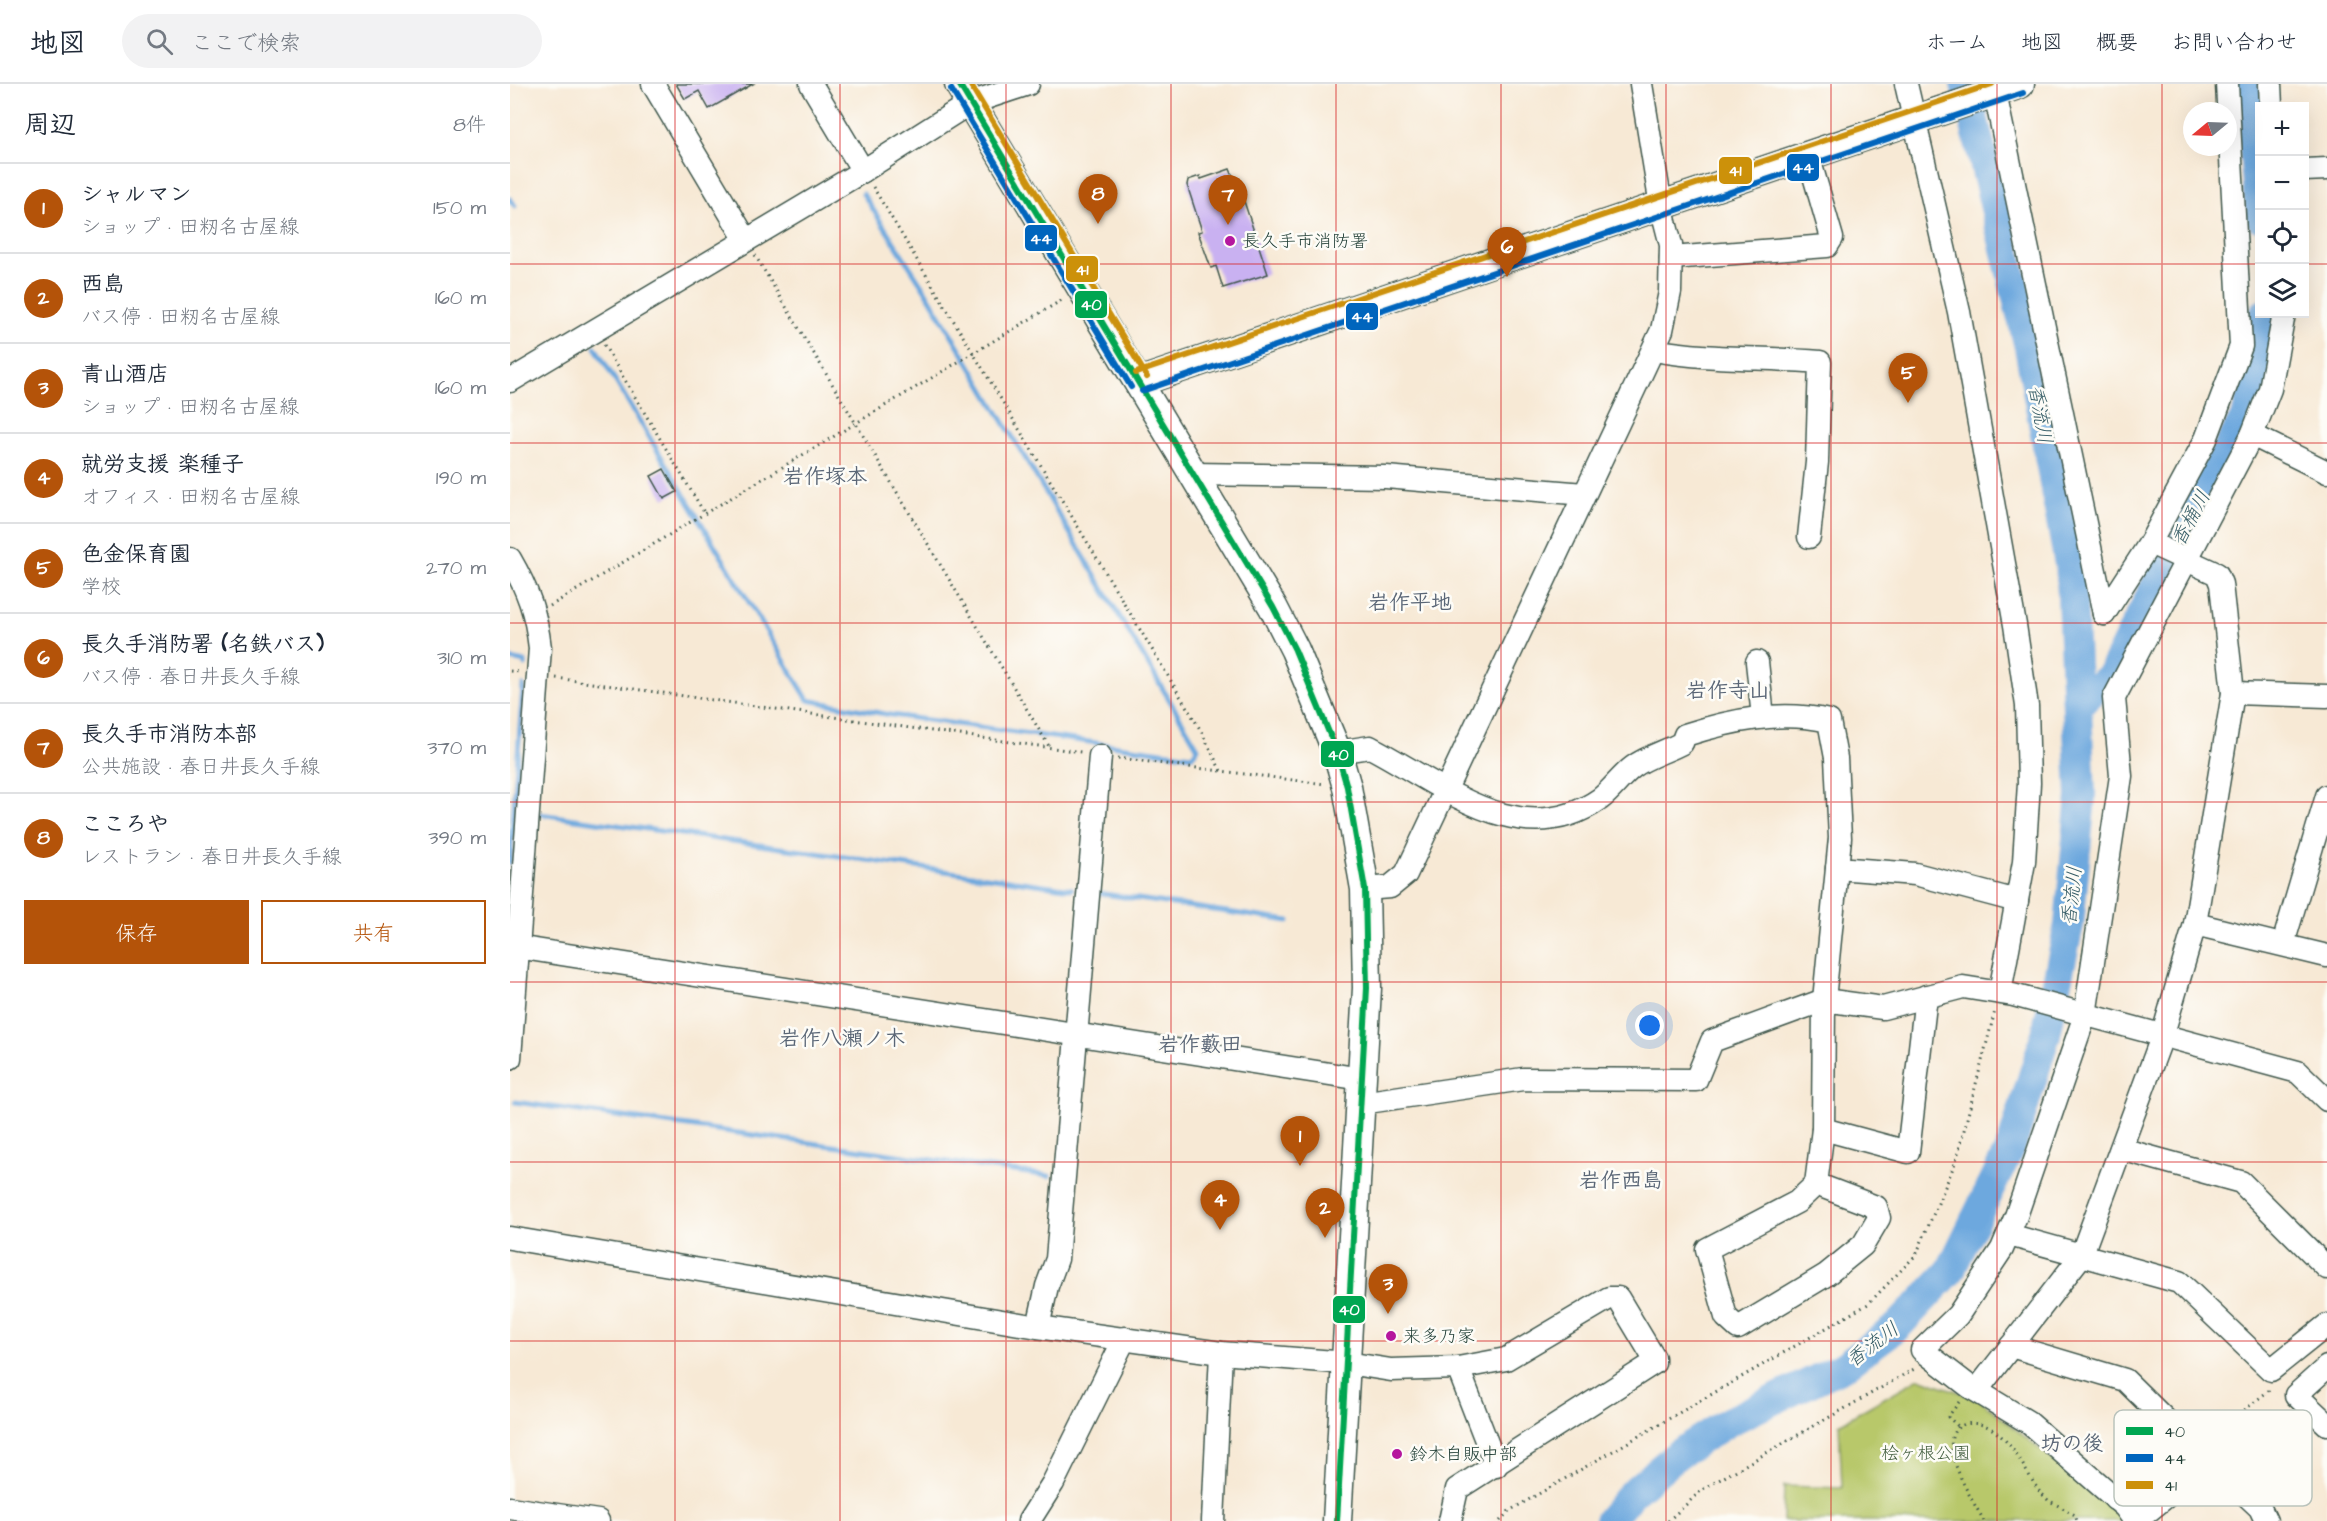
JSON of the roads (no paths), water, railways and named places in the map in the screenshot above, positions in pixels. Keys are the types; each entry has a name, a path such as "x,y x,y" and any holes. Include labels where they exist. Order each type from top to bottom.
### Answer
{"main road":[{"path":"1139,382 2000,91"},
{"path":"964,93 1273,607 1295,650 1337,752 1347,787 1365,889 1367,988 1337,1521"}],"street":[{"path":"653,84 746,240"},
{"path":"811,84 863,171"},
{"path":"510,381 863,171 964,93 1028,84"},
{"path":"1365,889 1390,887 1402,879 1446,791 1662,330 1670,292 1671,245 1661,206 1641,84"},
{"path":"1906,84 1920,119 1959,312 2015,625 2027,706 2029,783 2024,862 2006,993"},
{"path":"2000,91 2104,614 2153,544 2206,438 2241,346 2227,84"},
{"path":"2270,84 2271,102"},
{"path":"1671,258 1827,246 1832,238 1808,155"},
{"path":"2309,171 2327,170"},
{"path":"2114,1498 2028,1422 1977,1390 1922,1350 1958,1315 2009,1235 2079,1013 2121,776 2115,698 2185,558 2252,435 2271,389 2283,318"},
{"path":"1654,350 1714,358 1768,357 1820,362 1817,462 1809,537"},
{"path":"2252,435 2327,472"},
{"path":"1192,474 1386,477 1584,494"},
{"path":"1977,1390 2081,1256 2162,1037 2195,924 2233,693 2221,584 2217,574 2153,544"},
{"path":"510,559 522,580 536,615 540,648 537,674 536,735 514,947 510,1058"},
{"path":"1757,662 1762,717"},
{"path":"2233,693 2327,696"},
{"path":"1337,752 1370,747 1446,791 1482,807 1530,821 1556,820 1600,799 1634,766 1682,743 1685,735 1726,722 1762,717 1814,717 1829,721 1836,758 1840,838 1824,1000 1823,1129 1816,1184 1797,1202 1707,1249 1726,1317 1738,1328 1826,1275 1863,1245 1879,1218 1876,1207 1816,1184"},
{"path":"1038,1327 1047,1286 1057,1259 1100,756"},
{"path":"2283,944 2327,796"},
{"path":"1837,868 1915,874 2017,901"},
{"path":"2195,924 2327,956"},
{"path":"514,947 921,1009 1077,1036 1361,1091 1523,1079 1696,1080 1712,1041 1824,1000 1883,1008 1963,987 2006,993 2298,1072 2327,1100"},
{"path":"1823,1129 1908,1152 1926,996"},
{"path":"2121,1149 2241,1182 2327,1268"},
{"path":"2009,1235 2179,1282 2271,1370 2327,1325"},
{"path":"510,1238 1038,1327 1221,1353 1347,1363 1391,1370 1458,1368 1506,1359 1614,1296 1618,1298 1654,1358 1654,1364 1457,1490 1450,1521"},
{"path":"1029,1521 1053,1483 1125,1338"},
{"path":"2011,1346 2125,1380 2155,1410"},
{"path":"1213,1521 1221,1353"},
{"path":"2327,1367 2296,1395 2327,1424"},
{"path":"1458,1368 1497,1466"},
{"path":"2122,1506 2136,1521 2154,1506"},
{"path":"2258,1506 2266,1521"},
{"path":"510,1508 598,1521"}],"waterway":[{"name":"香流川","path":"1609,1521 1631,1494 1678,1454 1728,1422 1844,1366 1898,1326 1950,1271 2012,1144 2046,1034 2069,925 2081,796 2071,575 2029,347 1965,84"},
{"name":"香桶川","path":"2248,84 2259,210"},
{"path":"595,347 808,700 891,715 1192,756 1198,748 925,290 863,194"},
{"path":"510,199 515,206"},
{"name":"香桶川","path":"2078,705 2111,675 2188,520 2247,414 2262,342 2264,318"},
{"path":"510,659 525,662 525,665"},
{"path":"510,863 523,686"},
{"path":"540,814 1072,889"},
{"path":"1097,893 1289,921"},
{"path":"515,1102 1049,1176"}],"place":[{"name":"こころや","path":"1098,224"},
{"name":"長久手市消防本部","path":"1228,225"},
{"name":"長久手市消防署","path":"1230,241"},
{"name":"長久手消防署 (名鉄バス)","path":"1507,277"},
{"name":"色金保育園","path":"1908,403"},
{"name":"シャルマン","path":"1300,1166"},
{"name":"就労支援 楽種子","path":"1220,1230"},
{"name":"西島","path":"1325,1238"},
{"name":"青山酒店","path":"1388,1314"},
{"name":"来多乃家","path":"1391,1336"},
{"name":"鈴木自販中部","path":"1397,1454"}],"district":[{"name":"岩作塚本","path":"825,476"},
{"name":"岩作平地","path":"1410,602"},
{"name":"岩作寺山","path":"1728,690"},
{"name":"岩作八瀬ノ木","path":"842,1038"},
{"name":"岩作藪田","path":"1200,1044"},
{"name":"岩作西島","path":"1621,1180"},
{"name":"坊の後","path":"2072,1443"}],"park label":[{"name":"桧ヶ根公園","path":"1926,1453"}]}
